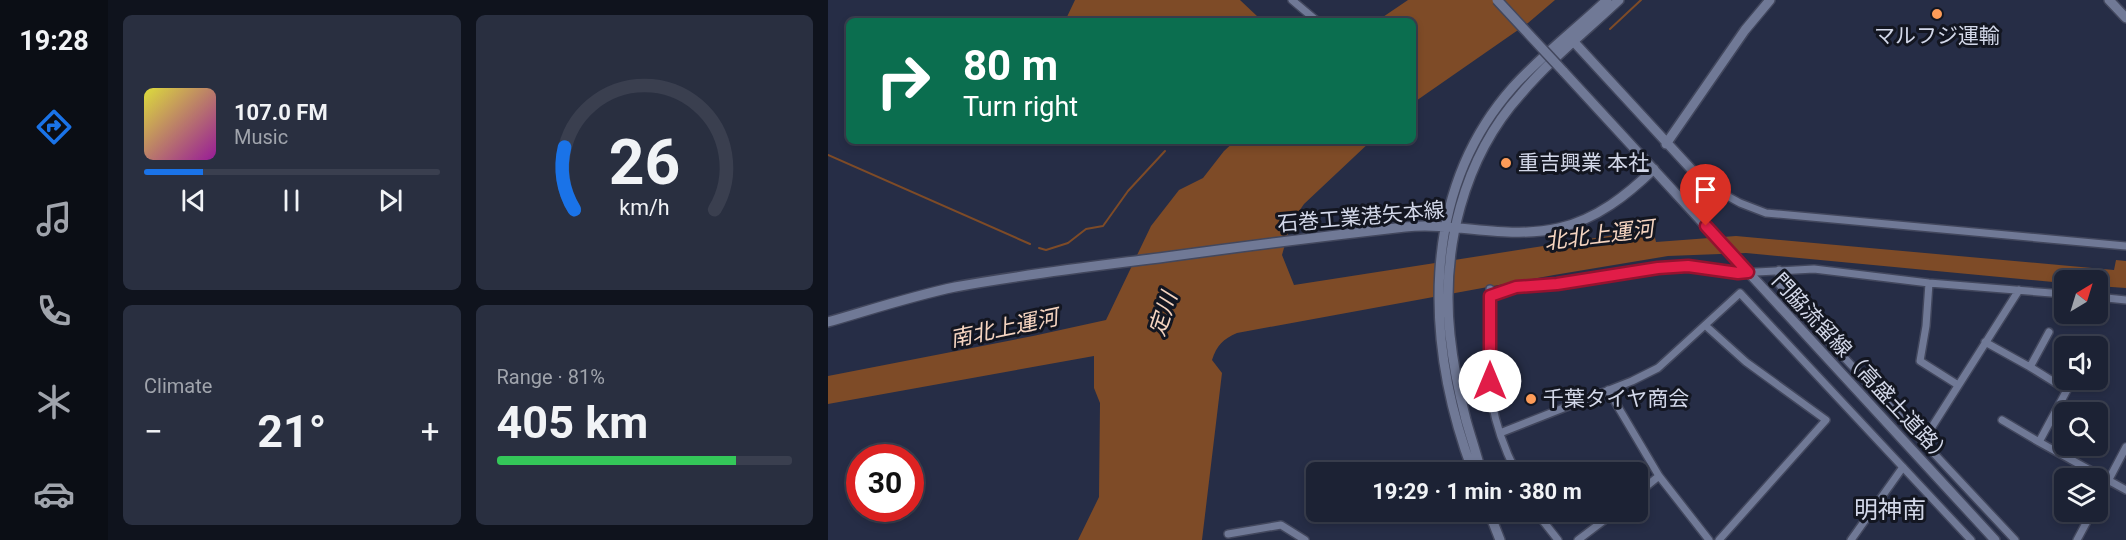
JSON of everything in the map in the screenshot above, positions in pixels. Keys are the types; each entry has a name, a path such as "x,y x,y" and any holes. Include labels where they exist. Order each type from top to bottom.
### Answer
{"main road":[{"path":"1497,0 1654,169"},
{"path":"1478,462 1457,379 1450,334 1450,226 1457,185 1468,158 1501,102 1525,75 1607,0"},
{"path":"1470,462 1450,392 1440,341 1438,301 1440,255 1472,174 1492,133 1520,94 1619,0"},
{"path":"1666,144 1745,30 1770,0"},
{"path":"2109,0 2126,18"},
{"path":"1574,42 1704,183"},
{"name":"石巻工業港矢本線","path":"828,322 954,288 1051,271 1295,240 1427,225 1522,233 1542,232 1588,218 1617,201 1654,169"},
{"name":"門脇流留線（高盛土道路）","path":"1654,169 1995,540"},
{"path":"1493,522 1500,540"}],"street":[{"path":"1292,0 1313,18"},
{"path":"1704,183 1719,193 1766,213 2126,246"},
{"path":"1512,462 1500,433 1492,402 1490,292 1658,268 1688,266 1738,273 1814,269 2054,293"},
{"path":"1779,270 1779,284 1782,290 2015,540"},
{"path":"1929,282 1926,326 1920,361 1958,385"},
{"path":"1923,441 2019,290"},
{"path":"1500,433 1632,381 1658,368 1740,293 1971,540"},
{"path":"2108,298 2126,300"},
{"path":"1706,326 1746,362 1826,420 1719,540"},
{"path":"2030,367 2049,332"},
{"path":"1985,342 2067,390 2039,442"},
{"path":"1608,390 1659,476 1709,540"},
{"path":"2002,420 2086,468"},
{"path":"2126,447 2108,480 2126,490"},
{"path":"1851,540 1903,467"},
{"path":"1648,485 1659,476"},
{"path":"1544,522 1558,540"},
{"path":"1578,540 1602,522"},
{"path":"2077,540 2087,522"},
{"path":"1227,534 1281,525 1305,540"}],"water":[{"path":"1075,0 1240,0 1258,17 1258,18 1066,18"},
{"path":"1408,0 1555,0 1528,23 1416,101 1416,18 1381,18"},
{"name":"定川","path":"1232,144 1368,144 1304,204 1291,223 1282,255 1294,285 1653,229 1656,242 1736,236 2114,270 2116,260 2126,261 2126,288 2108,287 2108,270 2054,270 2054,282 1746,253 1668,256 1237,333 1221,343 1212,360 1222,373 1202,540 1078,540 1099,497 1100,403 1094,388 1094,356 828,404 828,376 1106,320 1151,226 1179,190 1203,178"}],"waterway":[{"path":"1610,29 1641,0"},
{"path":"1039,248 1046,250 1068,243 1086,229 1103,226 1128,191 1165,151"},
{"path":"828,155 1030,244"}],"place":[{"name":"マルフジ運輸","path":"1937,14"},
{"name":"重吉興業 本社","path":"1506,163"},
{"name":"千葉タイヤ商会","path":"1531,399"}],"district":[{"name":"明神南","path":"1890,510"}],"route":[{"path":"1490,381 1490,296 1516,287 1557,284 1658,268 1688,266 1738,273 1748,272 1706,226"}],"water label":[{"name":"北北上運河","path":"1599,235"},
{"name":"南北上運河","path":"1004,328"}]}
